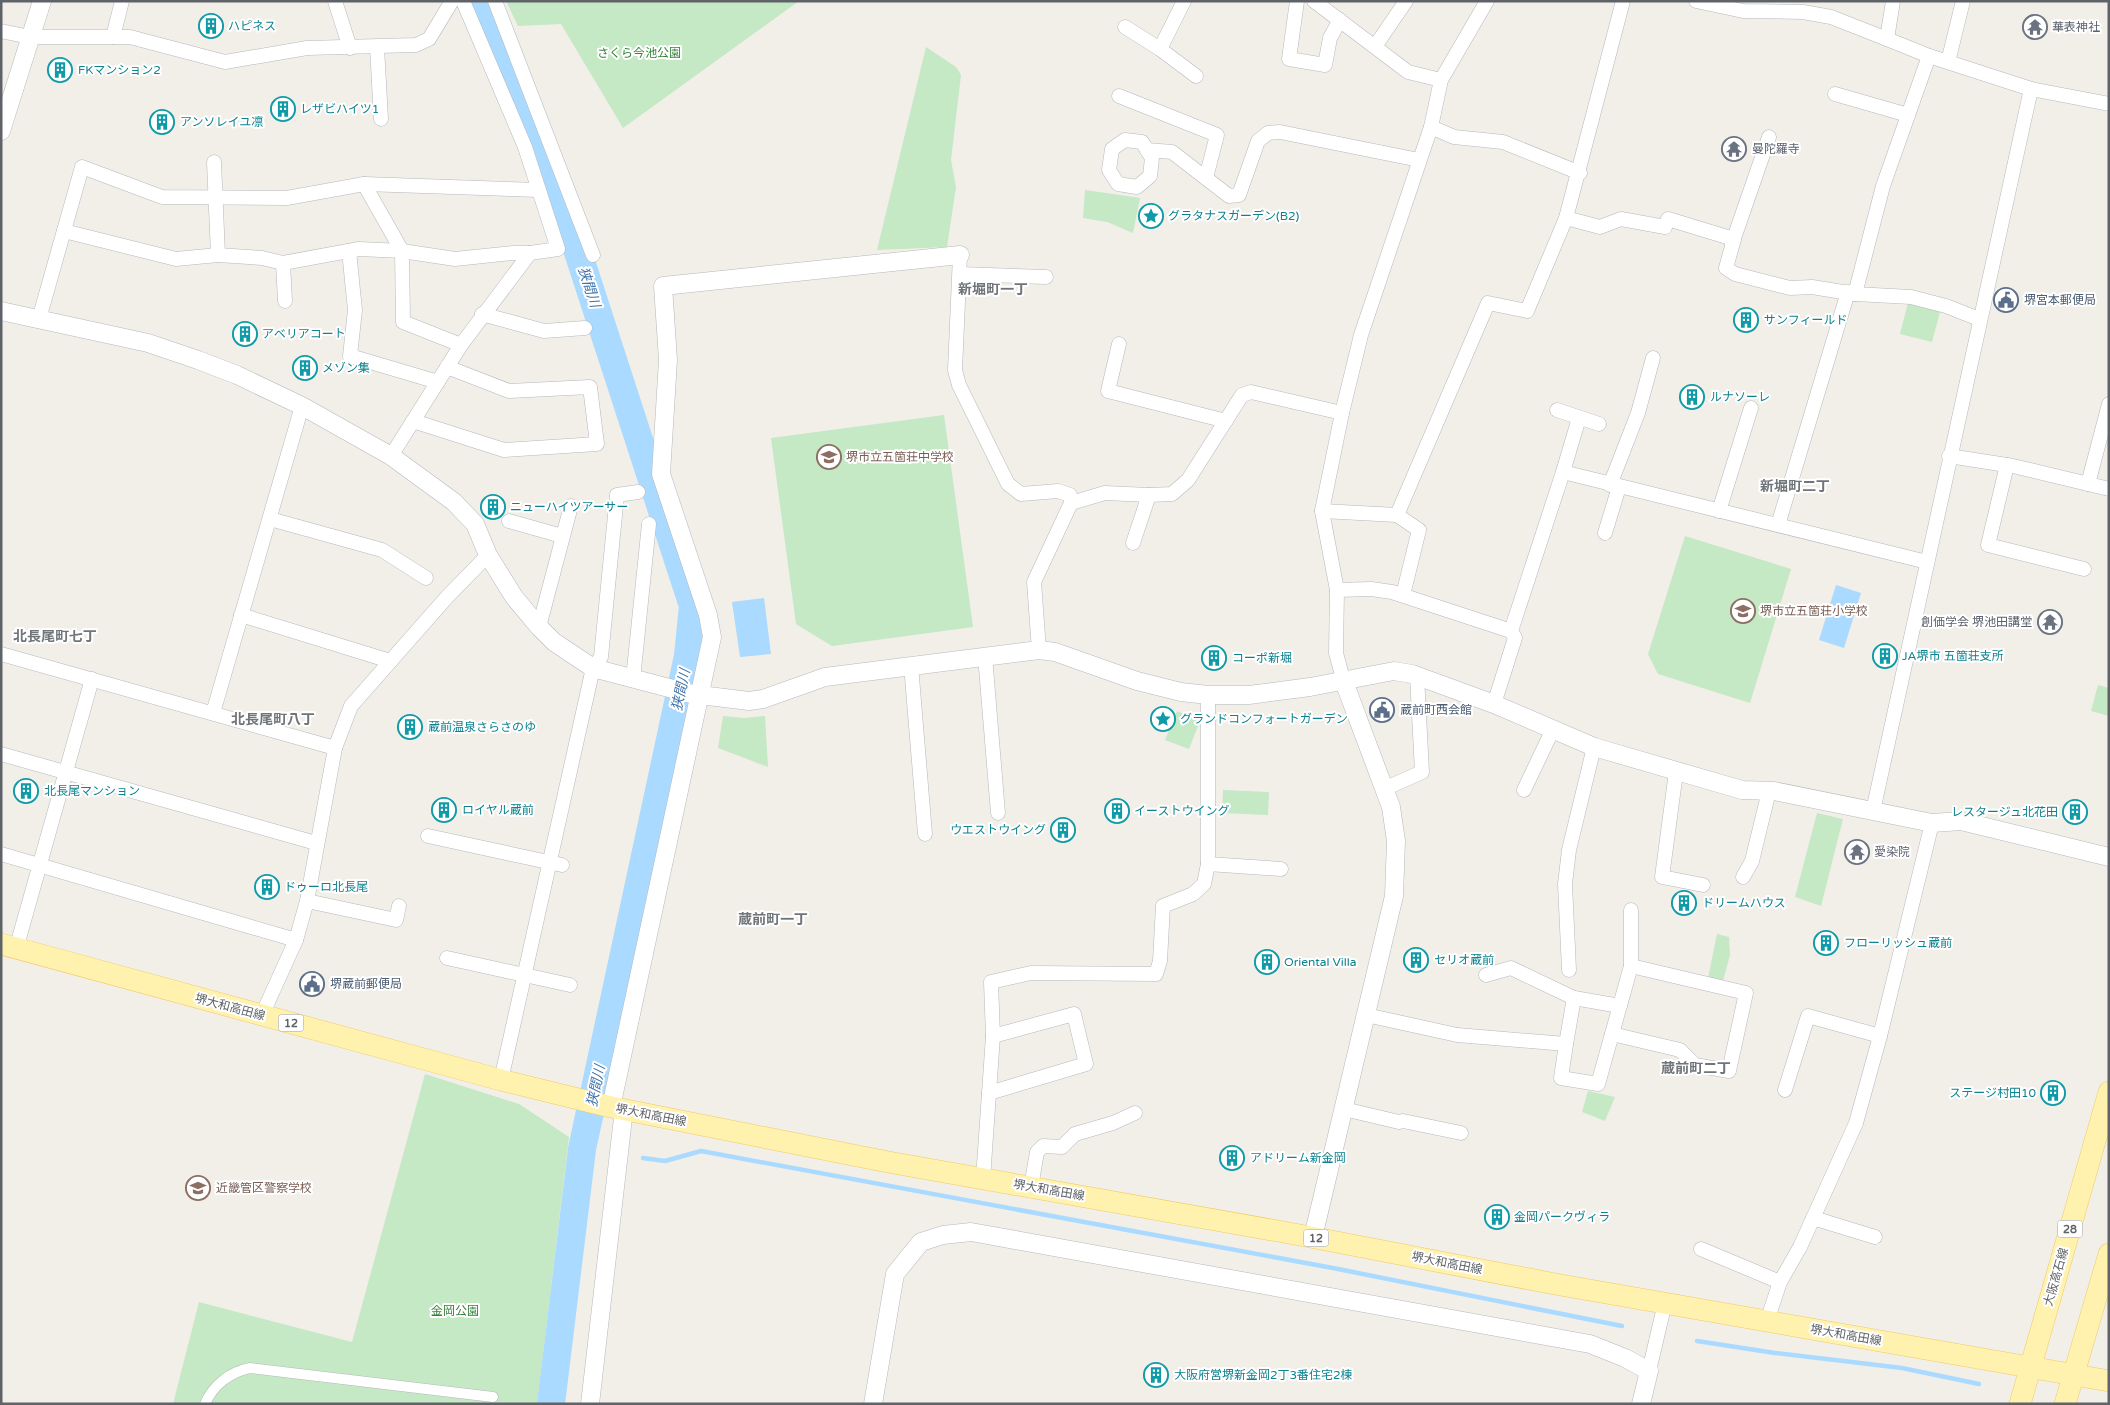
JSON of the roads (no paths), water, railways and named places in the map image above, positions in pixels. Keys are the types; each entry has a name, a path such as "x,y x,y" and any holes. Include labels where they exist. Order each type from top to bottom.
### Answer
{"main road":[{"name":"堺大和高田線","path":"9,946 501,1080 605,1105 983,1179 1314,1237 1665,1303 2109,1381"},
{"name":"大阪高石線","path":"2020,1404 2109,1092"},
{"path":"2065,1404 2109,1254"}],"street":[{"path":"1,132 42,1"},
{"path":"113,36 122,1"},
{"path":"335,1 350,48"},
{"path":"1,31 30,37 130,37 225,62 307,48 416,45 429,39 452,1"},
{"path":"64,231 176,259 218,256 262,258 283,263 359,249 402,251 455,259 558,249 525,147 463,1"},
{"path":"495,1 593,255"},
{"path":"1160,49 1184,1"},
{"path":"1297,1 1289,59 1325,65 1330,38 1340,20"},
{"path":"1314,1 1376,45 1408,72 1441,80"},
{"path":"1376,45 1406,1"},
{"path":"1314,1237 1394,896 1396,874 1396,841 1391,807 1342,679 1336,653 1336,590 1322,511 1342,413 1361,335 1430,127 1441,80 1487,1"},
{"path":"1397,515 1488,303 1527,311 1566,218 1580,173 1602,78 1623,1"},
{"path":"1696,1 1743,11 1820,8 1831,17 1929,56 2031,89 2109,104"},
{"path":"1887,39 1893,1"},
{"path":"1948,62 1963,1"},
{"path":"1125,27 1160,49 1196,76"},
{"path":"377,47 381,120"},
{"path":"1778,525 1852,293 1882,186 1929,56"},
{"path":"1873,811 1949,456 2031,89"},
{"path":"1835,94 1908,115"},
{"path":"1119,96 1217,135 1206,178"},
{"path":"1430,127 1454,137 1503,142 1580,173"},
{"path":"1147,150 1172,152 1228,196 1239,195 1258,141 1268,133 1280,132 1419,160"},
{"path":"1732,244 1769,137"},
{"path":"214,162 218,256"},
{"path":"39,319 82,167 162,196 287,198 364,184 539,190"},
{"path":"364,184 402,251 403,322 461,345"},
{"path":"1566,218 1600,227 1621,219 1665,227 1668,218 1734,239 1726,268 1734,274 1790,288 1812,287 1852,293 1911,297 1946,306 1979,319"},
{"path":"349,251 355,310 350,356 438,382"},
{"path":"391,456 482,314 530,253"},
{"path":"590,1404 605,1105 696,695 712,637 708,616 661,474 668,360 663,286 960,255 955,370 959,385 1008,484 1021,494 1058,491 1070,495 1071,503 1034,582 1039,650"},
{"path":"283,263 285,301"},
{"path":"960,274 1046,278"},
{"path":"1,311 148,343 237,375 302,406 391,456 454,502 475,524 488,555 514,597 554,642 593,668 664,688 696,695 749,701 763,699 825,677 1039,650 1055,652 1181,692 1208,695 1249,695 1310,687 1342,679 1394,671 1417,676 1494,704 1594,747 1742,790 1769,791 1932,823 1961,821 2109,857"},
{"path":"482,314 544,331 585,328"},
{"path":"1120,344 1108,391 1226,421"},
{"path":"1604,533 1614,486 1638,413 1653,358"},
{"path":"413,421 504,450 597,444 590,387 509,391 447,367"},
{"path":"1071,503 1105,493 1172,494 1188,480 1242,395 1251,392 1342,413"},
{"path":"2088,484 2109,404"},
{"path":"213,714 302,406"},
{"path":"1719,511 1751,408"},
{"path":"1557,410 1599,424"},
{"path":"1511,631 1580,418"},
{"path":"1949,456 2007,465 2109,489"},
{"path":"2007,465 1988,545 2084,569"},
{"path":"1563,472 1927,562"},
{"path":"501,1080 526,975 556,864 593,668 600,657 617,495 638,492"},
{"path":"1133,543 1148,495"},
{"path":"539,627 571,506"},
{"path":"1322,511 1397,515 1419,530 1403,595"},
{"path":"270,519 382,550 426,578"},
{"path":"509,521 562,536"},
{"path":"633,679 648,524"},
{"path":"262,1015 296,940 307,901 316,843 335,748 352,706 390,661 488,555"},
{"path":"1336,590 1371,589 1403,595 1511,631 1515,638 1494,704"},
{"path":"242,615 390,661"},
{"path":"1,654 335,748"},
{"path":"985,656 998,813"},
{"path":"912,665 925,834"},
{"path":"1384,789 1422,772 1417,676"},
{"path":"9,946 39,865 92,679"},
{"path":"983,1179 993,1036 991,982 1031,973 1156,974 1160,961 1163,906 1193,894 1204,884 1208,864 1208,695"},
{"path":"1524,790 1553,729"},
{"path":"1569,970 1565,884 1570,850 1594,747"},
{"path":"1,754 316,843"},
{"path":"1676,772 1662,877 1703,885"},
{"path":"1743,877 1752,861 1769,791"},
{"path":"1767,1320 1780,1282 1800,1247 1856,1123 1880,1036 1932,823"},
{"path":"428,836 556,864"},
{"path":"1,854 296,940"},
{"path":"1208,864 1281,869"},
{"path":"307,901 396,920 399,906"},
{"path":"1574,998 1561,1078 1598,1084 1631,966 1631,910"},
{"path":"448,958 570,985"},
{"path":"1612,1034 1680,1050 1695,1065 1729,1071 1746,992 1631,966"},
{"path":"1486,975 1511,968 1574,998 1620,1006"},
{"path":"990,1093 1086,1064 1074,1014 993,1036"},
{"path":"1366,1015 1458,1035 1566,1044"},
{"path":"1786,1090 1808,1016 1880,1036"},
{"path":"1344,1109 1399,1122 1403,1121 1461,1133"},
{"path":"1032,1187 1037,1152 1043,1146 1062,1147 1075,1134 1114,1123 1135,1113"},
{"path":"1813,1218 1875,1237"},
{"path":"873,1404 895,1274 921,1242 943,1235 971,1232 1590,1344 1625,1358 1650,1371"},
{"path":"1701,1249 1780,1282"},
{"path":"1641,1404 1665,1303"},
{"path":"206,1404 225,1378 236,1371 250,1368 493,1397"}],"water":[{"path":"1836,585 1861,593 1844,648 1819,640"},
{"path":"764,598 771,654 740,657 732,602"}],"waterway":[{"name":"狭間川","path":"479,1 533,123 562,203 693,606 688,656 582,1149 551,1404"},
{"path":"643,1158 665,1161 701,1151 1338,1269 1622,1326"},
{"path":"1697,1341 1775,1353 1902,1368 1979,1384"}],"place":[{"name":"ハピネス","path":"211,26"},
{"name":"華表神社","path":"2035,27"},
{"name":"FKマンション2","path":"60,70"},
{"name":"レザビハイツ1","path":"283,109"},
{"name":"アンソレイユ凛","path":"162,122"},
{"name":"曼陀羅寺","path":"1734,149"},
{"name":"グラタナスガーデン(B2)","path":"1151,216"},
{"name":"堺宮本郵便局","path":"2006,300"},
{"name":"サンフィールド","path":"1746,320"},
{"name":"アベリアコート","path":"245,334"},
{"name":"メゾン集","path":"305,368"},
{"name":"ルナソーレ","path":"1692,397"},
{"name":"堺市立五箇荘中学校","path":"829,457"},
{"name":"ニューハイツアーサー","path":"493,507"},
{"name":"堺市立五箇荘小学校","path":"1743,611"},
{"name":"創価学会 堺池田講堂","path":"2050,622"},
{"name":"JA堺市 五箇荘支所","path":"1885,656"},
{"name":"コーポ新堀","path":"1214,658"},
{"name":"蔵前町西会館","path":"1382,710"},
{"name":"グランドコンフォートガーデン","path":"1163,719"},
{"name":"蔵前温泉さらさのゆ","path":"410,727"},
{"name":"北長尾マンション","path":"26,791"},
{"name":"ロイヤル蔵前","path":"444,810"},
{"name":"イーストウイング","path":"1117,811"},
{"name":"レスタージュ北花田","path":"2075,812"},
{"name":"ウエストウイング","path":"1063,830"},
{"name":"愛染院","path":"1857,852"},
{"name":"ドゥーロ北長尾","path":"267,887"},
{"name":"ドリームハウス","path":"1684,903"},
{"name":"フローリッシュ蔵前","path":"1826,943"},
{"name":"セリオ蔵前","path":"1416,960"},
{"name":"Oriental Villa","path":"1267,962"},
{"name":"堺蔵前郵便局","path":"312,984"},
{"name":"ステージ村田10","path":"2053,1093"},
{"name":"アドリーム新金岡","path":"1232,1158"},
{"name":"近畿管区警察学校","path":"198,1188"},
{"name":"金岡パークヴィラ","path":"1497,1217"},
{"name":"大阪府営堺新金岡2丁3番住宅2棟","path":"1156,1375"}],"district":[{"name":"新堀町一丁","path":"993,289"},
{"name":"新堀町二丁","path":"1795,486"},
{"name":"北長尾町七丁","path":"55,636"},
{"name":"北長尾町八丁","path":"273,719"},
{"name":"蔵前町一丁","path":"773,919"},
{"name":"蔵前町二丁","path":"1696,1068"}],"park label":[{"name":"さくら今池公園","path":"639,53"},
{"name":"金岡公園","path":"455,1311"}]}
